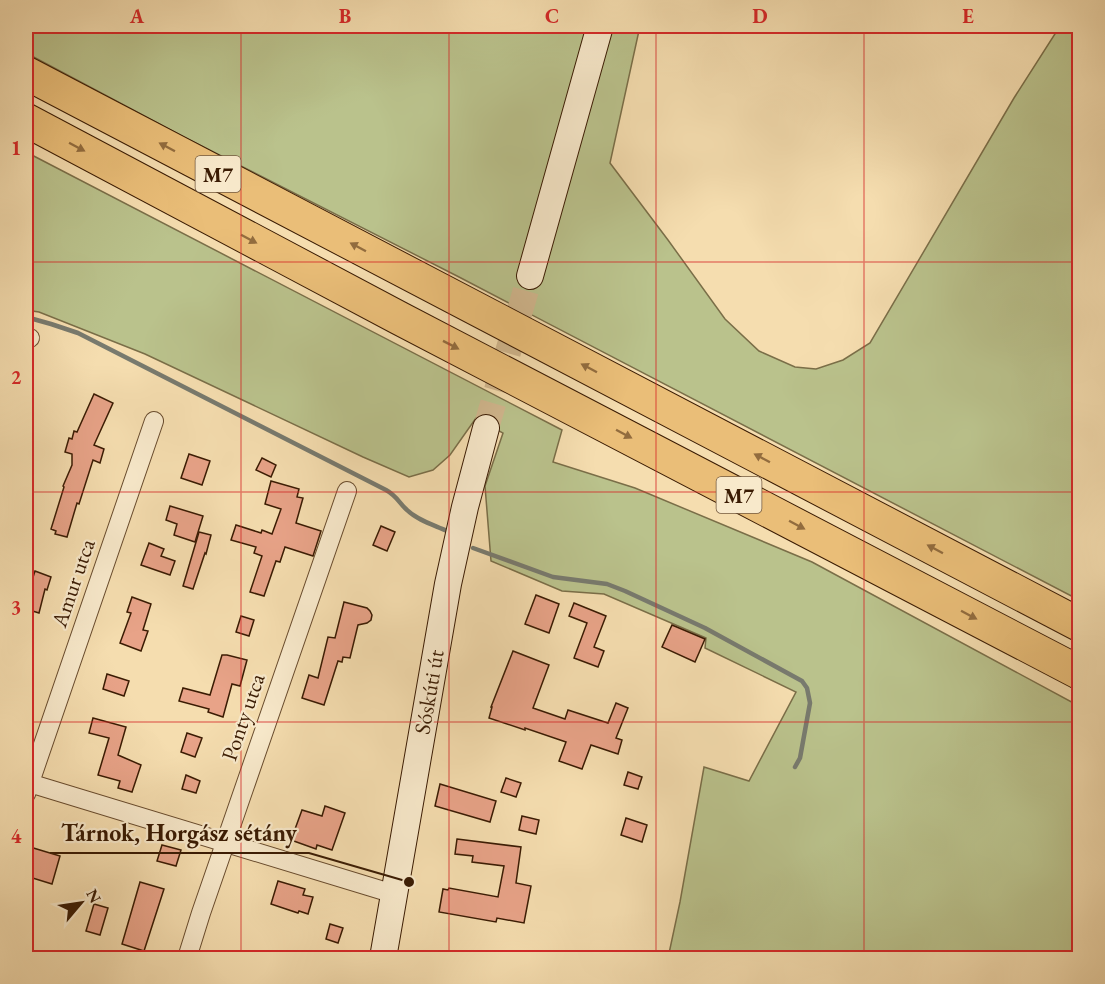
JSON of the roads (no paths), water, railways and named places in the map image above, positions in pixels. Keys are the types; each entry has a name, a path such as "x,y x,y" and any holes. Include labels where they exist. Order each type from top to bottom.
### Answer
{"highway":[{"name":"M7","path":"26,73 1080,625"},
{"name":"M7","path":"26,120 409,323 1080,673"}],"main road":[{"path":"530,276 600,26"},
{"name":"Sóskúti út","path":"383,958 448,584 486,428"}],"street":[{"name":"Amur utca","path":"27,786 154,421"},
{"name":"Ponty utca","path":"187,958 347,491"},
{"path":"27,786 226,842 394,894"}],"waterway":[{"path":"26,317 78,333 386,490 411,514 447,531"},
{"path":"473,548 553,577 607,584 625,591 705,628 802,681 807,688 810,703 800,758 795,767"}],"tunnel":[{"path":"486,428 530,276"}],"place":[{"name":"Tárnok, Horgász sétány","path":"409,882"}]}
